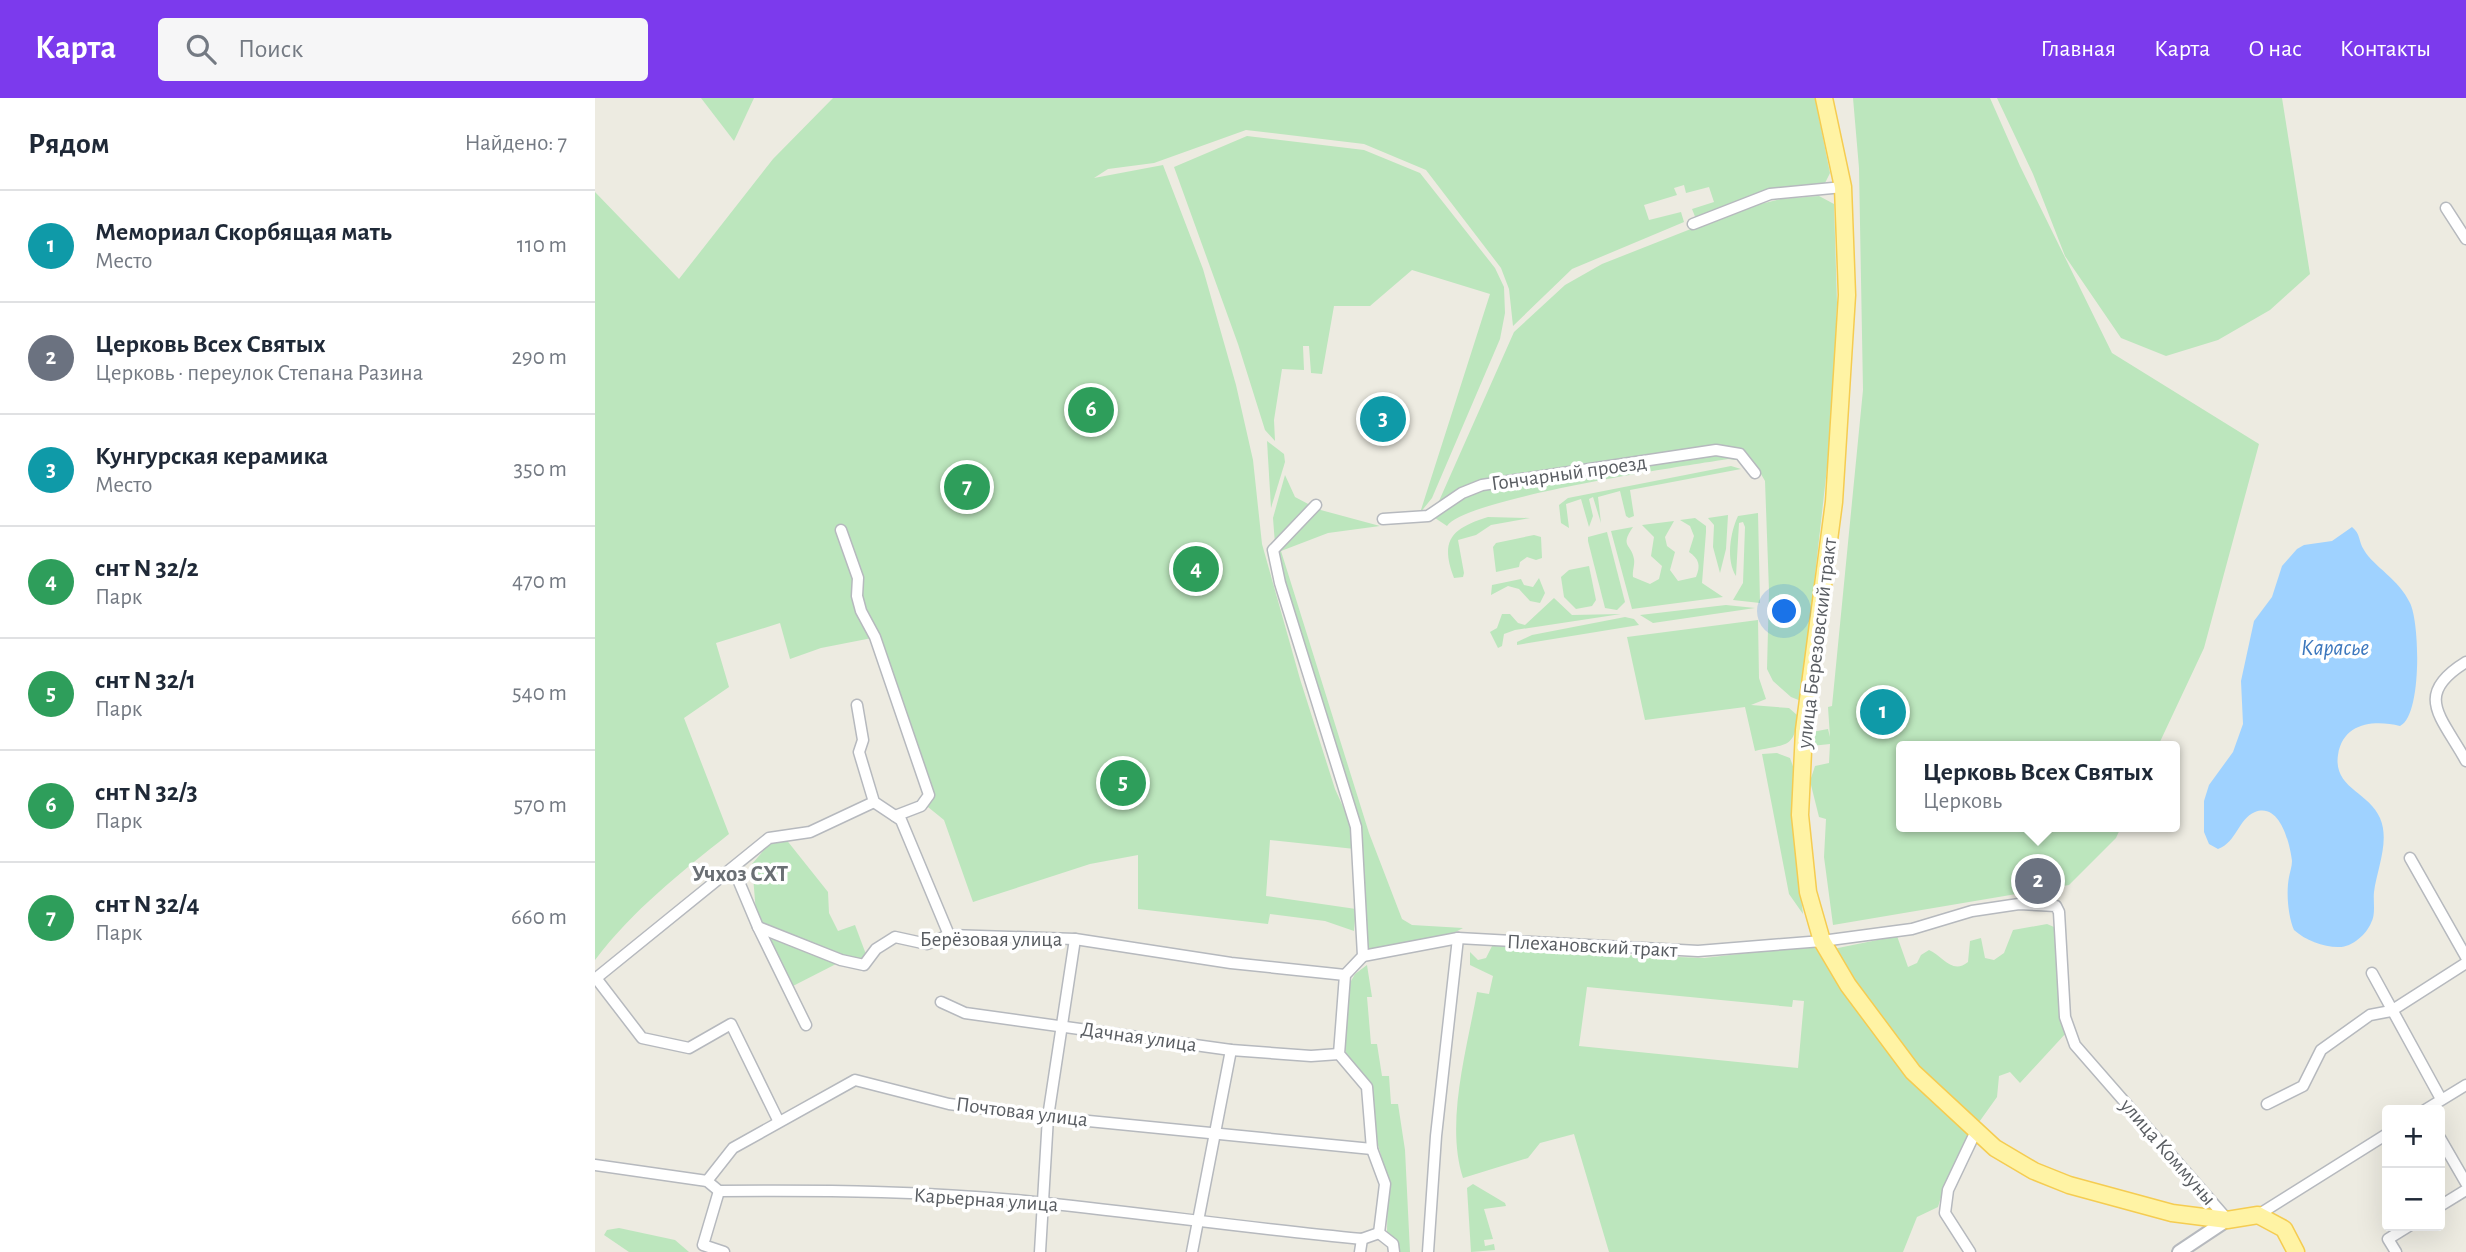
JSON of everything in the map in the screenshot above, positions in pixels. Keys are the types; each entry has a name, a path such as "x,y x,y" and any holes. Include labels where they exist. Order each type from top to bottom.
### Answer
{"main road":[{"name":"улица Березовский тракт","path":"1824,98 1843,187 1847,295 1834,502 1804,730 1800,815 1808,892 1822,941 1848,985 1913,1072 1976,1131"},
{"name":"улица Коммуны","path":"1976,1131 1994,1148 2069,1185 2172,1213 2227,1220"},
{"path":"2227,1220 2258,1215 2284,1229 2296,1252"}],"street":[{"path":"1693,224 1770,194 1843,187"},
{"path":"2446,208 2466,239"},
{"name":"Гончарный проезд","path":"1383,519 1427,516 1462,493 1482,485 1716,450 1740,454 1755,472"},
{"path":"1316,505 1273,551 1280,583 1356,827 1363,956 1345,975 1339,1054 1367,1087 1371,1149 1385,1184 1379,1233 1393,1244 1394,1252"},
{"path":"841,530 859,578 857,596 861,611 875,637 929,795 921,806 895,816"},
{"path":"2466,662 2444,675 2435,691 2435,705 2466,761"},
{"path":"857,705 863,740 859,752 874,802 901,820 949,935"},
{"path":"778,1120 731,1024 689,1048 642,1038 596,978 734,870 769,838 810,832 874,802"},
{"path":"2410,858 2466,957"},
{"path":"734,870 758,928 806,1025"},
{"name":"Плехановский тракт","path":"1363,956 1458,938 1698,951 1822,941 1912,929 1972,911 2019,904 2056,906 2059,912"},
{"name":"улица Коммуны","path":"2059,912 2065,1017 2075,1045 2227,1220"},
{"name":"Берёзовая улица","path":"758,928 841,960 864,965 876,949 895,937 927,944 949,935 1075,939 1231,963 1345,975"},
{"path":"1428,1252 1436,1136 1458,938"},
{"path":"1040,1252 1048,1117 1075,939"},
{"path":"2267,1104 2303,1086 2321,1050 2370,1015 2391,1011 2466,963"},
{"path":"2372,973 2441,1100"},
{"name":"Дачная улица","path":"941,1002 965,1013 1231,1050 1311,1056 1339,1054"},
{"path":"1192,1252 1231,1050"},
{"name":"Почтовая улица","path":"708,1181 733,1148 778,1120 855,1080 949,1104 1216,1136 1371,1149"},
{"path":"2433,1105 2466,1085"},
{"path":"1969,1252 1945,1213 1948,1190 1976,1131"},
{"path":"2258,1215 2382,1137"},
{"path":"2445,1147 2466,1183"},
{"path":"595,1166 708,1181 719,1191 703,1245 724,1252"},
{"name":"Карьерная улица","path":"719,1191 832,1190 1042,1202 1198,1223 1361,1239 1379,1233"},
{"path":"2445,1203 2466,1190"},
{"path":"2179,1252 2227,1220"},
{"path":"2396,1252 2388,1239 2401,1231"},
{"path":"1360,1252 1361,1239"}],"green space":[{"path":"701,98 754,98 734,141"},
{"path":"833,98 1815,98 1830,173 1824,185 1769,189 1696,219 1692,209 1714,202 1709,187 1686,193 1684,185 1674,188 1677,195 1644,205 1649,220 1681,212 1684,222 1572,269 1513,326 1509,289 1501,268 1426,170 1364,144 1246,130 1154,163 1108,169 1094,178 1163,165 1203,269 1236,385 1253,460 1262,544 1300,679 1335,789 1350,822 1355,849 1270,840 1266,896 1356,909 1354,931 1325,921 1270,914 1268,924 1138,909 1138,855 1090,864 973,902 944,820 928,807 872,638 821,648 790,659 780,623 716,643 729,687 684,718 729,834 641,909 595,960 595,192 679,279 773,159"},
{"path":"1853,98 1990,98 2020,166 2112,353 2259,444 2204,648 2160,741 1896,741 1896,832 2119,832 2116,838 2069,885 1833,925 1824,857 1826,819 1819,817 1810,781 1815,766 1829,763 1830,744 1811,746 1812,732 1828,729 1830,737 1828,707 1832,706 1863,390 1859,168"},
{"path":"1997,98 2282,98 2310,274 2270,310 2218,340 2166,356 2121,338 2065,256 2033,174"},
{"path":"1247,136 1364,150 1420,173 1495,268 1504,287 1505,313 1500,339 1432,498 1420,513 1490,294 1412,270 1370,306 1334,306 1322,374 1311,373 1309,346 1303,346 1304,370 1282,369 1274,420 1275,441 1265,430 1238,344 1174,167"},
{"path":"1819,196 1834,204 1837,303 1832,423 1801,701 1791,697 1773,681 1767,669 1769,591 1765,481 1754,462 1728,459 1533,494 1463,515 1447,526 1435,518 1439,501 1514,332 1565,285 1602,264 1744,208 1781,199"},
{"path":"1267,441 1284,454 1285,462 1271,508"},
{"path":"1731,466 1741,469 1630,490 1634,516 1629,518 1626,516 1620,491 1598,497 1601,523 1593,497 1589,499 1593,516 1589,527 1581,499 1566,504 1569,528 1561,523 1559,505 1568,498"},
{"path":"1285,475 1295,497 1312,506 1275,544 1273,518"},
{"path":"1317,509 1380,526 1328,533 1281,551 1369,833 1402,919 1412,925 1463,928 1446,937 1367,952 1359,824 1283,581 1276,550"},
{"path":"1758,513 1760,603 1733,600 1743,583 1743,522 1739,523 1736,576 1730,554 1733,530 1738,516"},
{"path":"1728,515 1726,549 1720,573 1713,547 1714,525 1708,518"},
{"path":"1488,517 1530,518 1491,525 1476,535 1458,540 1464,573 1463,577 1454,578 1448,554 1452,537 1466,526"},
{"path":"1695,518 1706,526 1702,583 1723,597 1632,609 1611,531 1633,527 1627,538 1627,545 1634,559 1633,577 1650,584 1659,579 1662,566 1651,556 1654,537 1642,525 1674,521 1665,537 1667,546 1675,552 1670,570 1678,581 1696,577 1698,573 1698,563 1689,552 1694,536 1690,526 1680,520"},
{"path":"1607,532 1625,602 1617,610 1605,608 1588,541 1588,537"},
{"path":"1534,535 1541,537 1542,558 1536,560 1527,557 1520,562 1519,567 1496,572 1493,547 1496,543"},
{"path":"1589,566 1596,600 1592,606 1576,609 1564,597 1561,577 1569,570"},
{"path":"1539,578 1545,593 1540,603 1530,601 1519,589 1508,586 1491,595 1492,585 1521,579 1524,585 1533,587"},
{"path":"1554,598 1572,615 1621,614 1515,630 1504,634 1502,646 1498,648 1490,632 1497,628 1502,614 1510,614 1518,623 1525,625"},
{"path":"1726,605 1755,608 1653,623 1640,615"},
{"path":"1625,617 1634,619 1639,625 1517,645 1517,642 1532,635"},
{"path":"1758,620 1759,678 1766,699 1751,705 1789,708 1797,715 1794,734 1787,743 1755,751 1745,707 1645,720 1627,637"},
{"path":"1777,753 1790,758 1795,772 1795,848 1803,914 1789,894 1762,754"},
{"path":"785,838 828,892 829,913 838,931 855,925 867,957 863,963 842,958 757,925 752,864 769,844"},
{"path":"2047,924 2054,927 2067,1032 2020,1083 2010,1072 1999,1076 1997,1097 1977,1125 1916,1072 1833,949 1897,936 1908,967 1917,963 1921,955 1929,950 1957,966 1968,962 1970,941 1981,938 1985,958 1994,960 2004,953 2013,930"},
{"path":"778,937 838,963 791,987 767,941"},
{"path":"1493,944 1598,954 1704,958 1818,945 1970,1134 1945,1184 1938,1207 1917,1217 1903,1252 1609,1252 1574,1134 1540,1143 1528,1158 1463,1178 1456,1134 1459,1086 1477,992 1489,994 1493,976 1470,965 1470,952 1478,960 1486,958","holes":["1587,987 1792,1007 1793,1000 1804,1001 1798,1068 1579,1046"]},
{"path":"1367,965 1372,997 1367,997 1371,1044 1377,1044 1382,1076 1389,1076 1391,1104 1398,1104 1405,1150 1410,1252 1396,1252 1395,1243 1387,1232 1388,1179 1375,1135 1372,1091 1367,1080 1348,1060 1343,1043 1347,988 1355,974"},
{"path":"1473,1184 1506,1206 1484,1209 1493,1239 1484,1240 1485,1246 1494,1244 1495,1250 1471,1252 1467,1188"},
{"path":"619,1228 675,1240 689,1252 629,1252 604,1235 607,1230"}],"water":[{"name":"Карасье","path":"2352,527 2368,556 2400,587 2410,603 2416,629 2417,668 2412,705 2407,719 2400,726 2380,723 2361,726 2346,736 2341,744 2338,766 2341,775 2346,783 2375,809 2384,836 2374,892 2373,919 2366,932 2357,940 2338,947 2315,942 2294,930 2288,897 2292,861 2286,835 2277,819 2264,811 2249,815 2229,841 2218,849 2209,844 2204,832 2204,801 2209,785 2233,752 2243,724 2241,681 2254,621 2272,597 2282,566 2304,545 2332,541"}],"place":[{"name":"снт N 32/3","path":"1091,410"},
{"name":"Кунгурская керамика","path":"1383,419"},
{"name":"снт N 32/4","path":"967,487"},
{"name":"снт N 32/2","path":"1196,569"},
{"name":"Мемориал Скорбящая мать","path":"1883,712"},
{"name":"снт N 32/1","path":"1123,783"},
{"name":"Церковь Всех Святых","path":"2038,881"}],"district":[{"name":"Учхоз СХТ","path":"740,874"}]}
